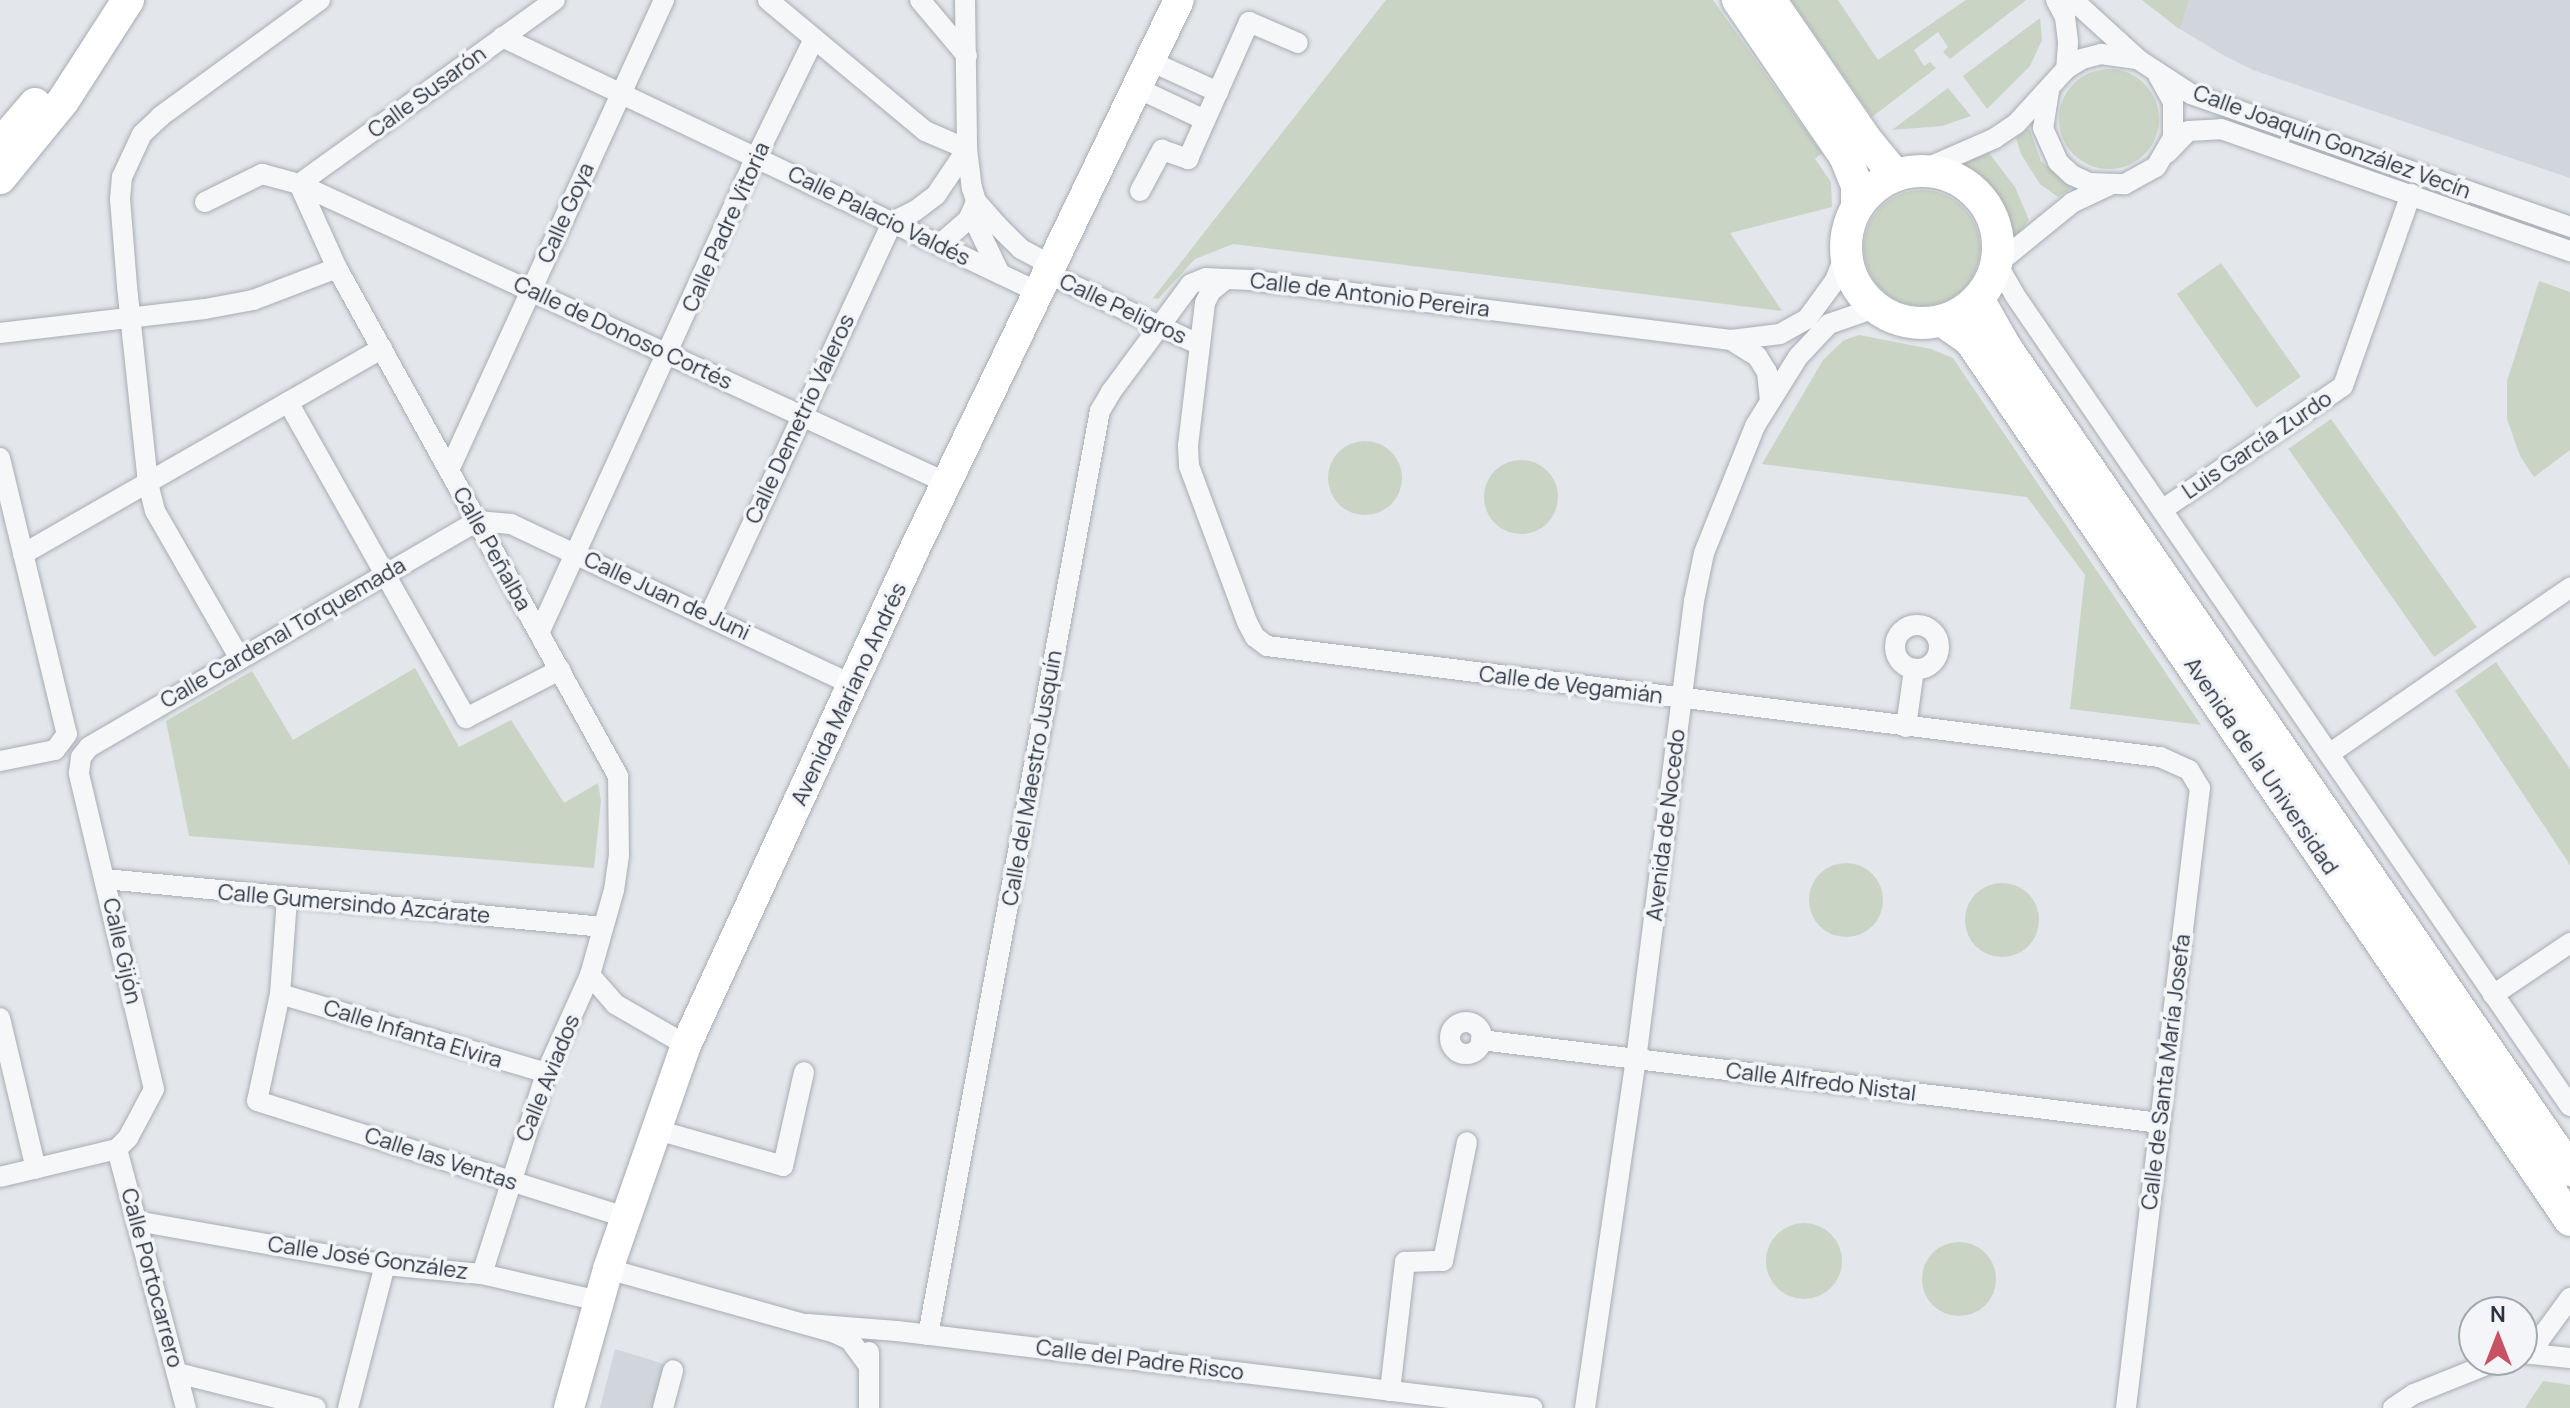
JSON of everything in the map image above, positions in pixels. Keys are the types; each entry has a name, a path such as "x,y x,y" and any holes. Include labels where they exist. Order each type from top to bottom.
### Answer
{"main road":[{"path":"0,145 44,92 101,0"},
{"path":"0,178 63,101 128,0"},
{"name":"Avenida Mariano Andrés","path":"569,1408 608,1269 686,1045 947,483 1179,0"},
{"path":"1738,0 1845,156 1857,185 1857,206"},
{"path":"1770,0 1867,141 1908,173"},
{"path":"1908,173 1957,179 1985,203 1999,239 1997,264 1978,299 1943,321 1911,323 1875,308 1860,293 1846,253 1848,229 1857,206 1874,187 1908,173"},
{"name":"Avenida de la Universidad","path":"1978,299 2006,348 2570,1170"},
{"name":"Avenida de la Universidad","path":"1943,321 1970,340 2570,1220"}],"street":[{"path":"239,657 155,511 148,483 120,199 122,177 142,134 161,116 320,0"},
{"name":"Calle Susarón","path":"299,184 555,0"},
{"name":"Calle Goya","path":"449,470 619,92 664,0"},
{"path":"768,0 925,131 967,149"},
{"path":"920,0 967,56"},
{"path":"965,0 967,149 977,226 1000,274"},
{"path":"2056,0 2065,17 2068,43 2066,69"},
{"name":"Calle Joaquín González Vecín","path":"2073,0 2147,66 2191,94 2570,227"},
{"path":"1140,191 1162,150 1188,159 1249,22 1298,43"},
{"name":"Calle Palacio Valdés","path":"502,37 1000,274 1046,277"},
{"name":"Calle Padre Vitoria","path":"539,633 756,157 814,39"},
{"path":"1908,173 1995,138 2016,124 2066,69 2082,59 2101,54 2120,54 2147,66 2173,102 2175,128 2167,153 2142,177 2108,186 2072,203 1997,264 2014,294 2570,1106"},
{"path":"1150,61 1218,92"},
{"path":"1137,88 1205,120"},
{"path":"2049,91 2043,128 2053,154 2072,175 2108,186"},
{"name":"Calle Joaquín González Vecín","path":"2167,153 2188,131 2221,129 2570,251"},
{"path":"892,222 915,211 940,190 967,149"},
{"name":"Calle de Donoso Cortés","path":"205,202 262,174 299,184 947,483"},
{"name":"Calle Peñalba","path":"299,184 337,268 618,776 619,855 614,890 602,927"},
{"path":"940,190 976,201 1046,277"},
{"name":"Luis García Zurdo","path":"2162,510 2343,386 2411,194"},
{"path":"939,245 968,220 976,201"},
{"name":"Calle Demetrio Valeros","path":"709,617 892,222"},
{"name":"Calle de Antonio Pereira","path":"1247,622 1189,466 1198,344 1205,303 1211,291 1226,279 1731,340 1780,334 1807,319 1834,282 1846,253"},
{"path":"0,333 253,300 337,268"},
{"name":"Calle Peligros","path":"1046,277 1198,344"},
{"name":"Calle del Maestro Jusquín","path":"928,1335 1100,411 1157,327 1191,284 1206,278 1226,279"},
{"name":"Avenida de Nocedo","path":"1585,1408 1636,1060 1704,553 1734,473 1770,399 1798,357 1829,324 1875,308"},
{"path":"1731,340 1757,356 1767,372 1770,399"},
{"path":"23,554 382,348"},
{"path":"288,402 466,718 560,670"},
{"path":"0,458 67,734 55,750 0,761"},
{"name":"Calle Juan de Juni","path":"477,521 511,524 853,685"},
{"name":"Calle Cardenal Torquemada","path":"89,747 477,521"},
{"path":"2329,754 2570,588"},
{"name":"Calle de Vegamián","path":"1247,622 1255,637 1267,646 1286,651 2160,757"},
{"path":"1906,727 1914,669"},
{"name":"Calle Gijón","path":"89,747 81,757 79,773 154,1089 128,1138 117,1149"},
{"name":"Calle de Santa María Josefa","path":"2126,1408 2200,788 2189,770 2160,757"},
{"name":"Calle Gumersindo Azcárate","path":"105,879 287,899 602,927"},
{"path":"280,994 287,899"},
{"name":"Calle Aviados","path":"482,1274 509,1181 546,1073 590,975 602,927"},
{"path":"2493,995 2570,943"},
{"path":"590,975 615,1004 686,1045"},
{"name":"Calle Infanta Elvira","path":"280,994 546,1073"},
{"name":"Calle las Ventas","path":"280,994 257,1101 626,1217"},
{"path":"0,1018 36,1169"},
{"name":"Calle Alfredo Nistal","path":"1481,1040 2160,1123"},
{"path":"657,1130 783,1166 804,1072"},
{"path":"1390,1391 1405,1262 1443,1261 1467,1142"},
{"path":"0,1177 117,1149"},
{"name":"Calle Portocarrero","path":"117,1149 186,1408"},
{"name":"Calle José González","path":"136,1221 385,1265 482,1274 599,1301"},
{"path":"348,1408 385,1265"},
{"path":"608,1269 751,1312 808,1324 850,1340 867,1363"},
{"path":"2538,1340 2570,1298"},
{"name":"Calle del Padre Risco","path":"808,1324 890,1330 1532,1408"},
{"path":"869,1408 867,1363 870,1348 890,1330"},
{"path":"2538,1354 2570,1358"},
{"path":"663,1408 673,1370"},
{"path":"177,1373 316,1408"},
{"path":"2393,1408 2414,1394 2459,1376"}],"shaded area":[{"path":"2189,0 2570,0 2570,178 2253,70 2180,29"},
{"path":"615,1349 664,1364 652,1408 600,1408"}],"green space":[{"path":"1386,0 1713,0 1822,153 1815,159 1831,182 1832,207 1730,233 1782,311 1233,244 1195,259 1158,299 1153,298"},
{"path":"1791,0 1838,0 1878,60 1966,0 2026,0 1950,59 1943,52 1948,47 1938,32 1914,50 1924,66 1930,62 1936,68 1872,117"},
{"path":"2142,0 2189,0 2180,29 2178,28"},
{"path":"2040,18 2042,40 2030,66 1987,109 1963,76"},
{"path":"2109,69 2128,72 2145,83 2156,100 2159,119 2156,138 2145,155 2128,166 2109,169 2090,166 2073,155 2062,138 2059,119 2062,100 2073,83 2090,72"},
{"path":"1948,88 1971,116 1942,126 1892,130"},
{"path":"2029,128 2041,161 2072,188 2058,197 2040,184 2021,154 2016,138"},
{"path":"1989,153 2015,187 2029,220 2012,241 2003,207 1992,189 1958,164"},
{"path":"1922,190 1944,195 1963,207 1975,226 1980,248 1975,270 1963,289 1944,301 1922,306 1900,301 1881,289 1869,270 1864,248 1869,226 1881,207 1900,195"},
{"path":"2221,263 2301,377 2256,408 2177,294"},
{"path":"2539,281 2570,292 2570,450 2534,477 2520,456 2507,419 2507,381"},
{"path":"1859,335 1931,349 1953,358 2201,725 2070,709 2085,575 2027,497 1762,464 1823,360 1844,340"},
{"path":"2331,419 2477,627 2434,657 2288,449"},
{"path":"1365,441 1386,447 1396,457 1402,478 1396,499 1386,509 1365,515 1344,509 1334,499 1328,478 1334,457 1344,447"},
{"path":"1521,460 1542,466 1552,476 1558,497 1552,518 1542,528 1521,534 1500,528 1490,518 1484,497 1490,476 1500,466"},
{"path":"2496,662 2570,769 2570,865 2455,691"},
{"path":"415,668 459,747 511,720 564,803 598,783 601,801 594,868 189,836 166,721 252,671 293,740"},
{"path":"1846,863 1867,869 1877,879 1883,900 1877,921 1867,931 1846,937 1825,931 1815,921 1809,900 1815,879 1825,869"},
{"path":"2002,883 2023,889 2033,899 2039,920 2033,941 2023,951 2002,957 1981,951 1971,941 1965,920 1971,899 1981,889"},
{"path":"1804,1223 1819,1226 1831,1234 1839,1246 1842,1261 1839,1276 1831,1288 1819,1296 1804,1299 1789,1296 1777,1288 1769,1276 1766,1261 1769,1246 1777,1234 1789,1226"},
{"path":"1959,1242 1973,1245 1985,1253 1993,1265 1996,1279 1993,1293 1985,1305 1973,1313 1959,1316 1945,1313 1933,1305 1925,1293 1922,1279 1925,1265 1933,1253 1945,1245"},
{"path":"2543,1381 2570,1385 2570,1408 2525,1408"}]}
